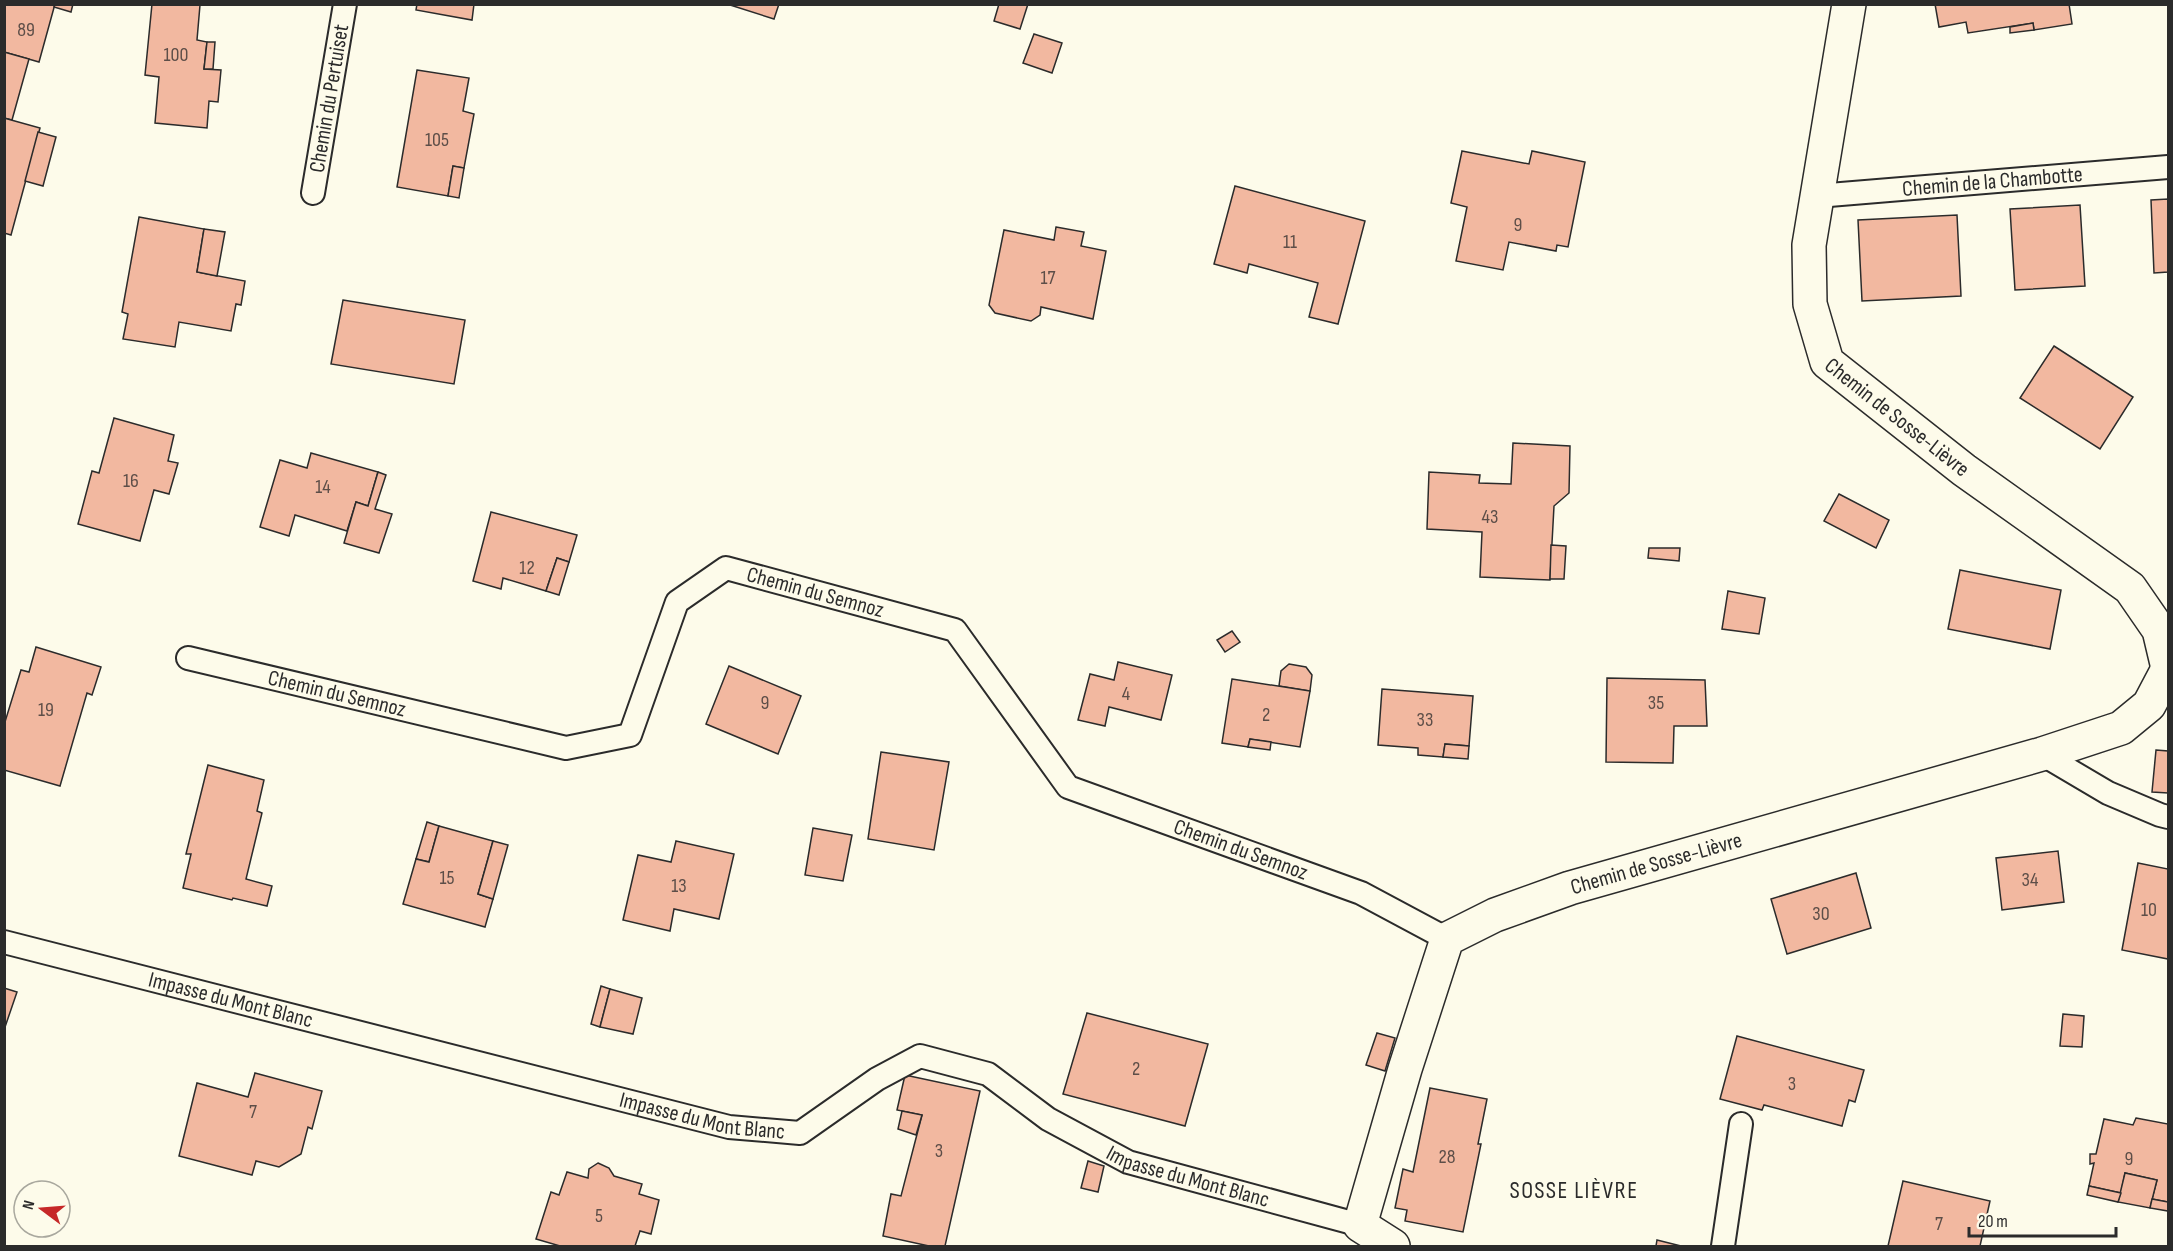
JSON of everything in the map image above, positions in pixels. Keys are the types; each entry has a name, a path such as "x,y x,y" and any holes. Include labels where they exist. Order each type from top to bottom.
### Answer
{"street":[{"name":"Chemin de Sosse-Lièvre","path":"1447,939 1495,915 1570,888 2042,754 2121,728 2149,705 2169,669 2159,630 2130,588 1964,470 1827,362 1810,304 1809,246 1849,4"},
{"path":"1394,1246 1360,1225 1405,1069 1447,939"}],"lane":[{"name":"Chemin du Pertuiset","path":"313,193 345,4"},
{"name":"Chemin de la Chambotte","path":"1817,196 2169,167"},
{"name":"Chemin du Semnoz","path":"188,658 566,748 630,735 677,602 726,568 955,630 1068,787 1361,893 1447,939"},
{"path":"2042,754 2108,793 2169,817"},
{"name":"Impasse du Mont Blanc","path":"4,942 729,1127 801,1133 877,1079 920,1056 988,1074 1048,1119 1128,1162 1360,1225"},
{"path":"1723,1246 1741,1124"}],"building":[{"path":"4,4 55,4 39,62 4,52"},
{"path":"55,4 73,4 71,12 54,7"},
{"path":"152,4 200,5 197,40 207,42 204,69 221,70 218,102 209,101 207,128 155,123 159,77 145,75"},
{"path":"417,4 474,4 472,20 416,10"},
{"path":"727,4 779,4 774,19"},
{"path":"999,4 1028,4 1020,29 994,21"},
{"path":"1935,4 2069,4 2072,24 2034,30 2033,23 1968,33 1966,22 1939,27"},
{"path":"2033,23 2034,30 2010,33 2010,27"},
{"path":"1034,34 1062,43 1052,73 1023,63"},
{"path":"207,42 215,42 213,69 204,69"},
{"path":"4,52 29,59 12,120 4,118"},
{"path":"417,70 469,78 463,111 474,114 464,168 453,166 448,196 397,187"},
{"path":"4,118 40,128 11,235 4,233"},
{"path":"38,132 56,137 43,186 25,181"},
{"path":"1462,151 1529,164 1532,151 1585,162 1568,247 1557,245 1556,251 1509,242 1503,270 1456,261 1467,207 1451,203"},
{"path":"453,166 464,168 459,198 448,196"},
{"path":"1235,186 1365,221 1338,324 1309,317 1318,283 1249,264 1247,273 1214,264"},
{"path":"2168,199 2168,272 2154,273 2151,200"},
{"path":"2080,205 2085,286 2015,290 2010,209"},
{"path":"1957,215 1961,296 1862,301 1858,220"},
{"path":"139,217 204,229 197,272 245,281 241,305 236,304 231,331 179,322 175,347 123,339 128,314 122,312"},
{"path":"1056,227 1084,232 1081,246 1106,251 1093,319 1041,307 1040,315 1031,321 995,313 989,305 1004,230 1054,240"},
{"path":"204,229 225,232 217,276 197,272"},
{"path":"343,300 465,320 454,384 331,364"},
{"path":"2054,346 2133,397 2100,449 2020,398"},
{"path":"114,418 174,435 168,461 178,463 169,494 154,490 140,541 78,524 92,471 99,473"},
{"path":"1513,443 1570,446 1569,493 1554,506 1550,580 1480,577 1482,532 1427,529 1429,472 1480,475 1479,483 1511,484"},
{"path":"311,453 378,472 368,506 356,502 347,531 295,515 289,536 260,527 280,460 307,468"},
{"path":"378,472 386,475 375,509 392,514 379,553 344,543 356,502 368,506"},
{"path":"1839,494 1889,520 1876,548 1824,521"},
{"path":"491,512 577,535 569,562 557,558 546,591 503,578 501,589 473,581"},
{"path":"1551,545 1566,546 1564,579 1550,579"},
{"path":"1649,548 1680,548 1679,561 1648,558"},
{"path":"557,558 569,562 559,595 546,591"},
{"path":"1960,570 2061,590 2050,649 1948,629"},
{"path":"1728,591 1765,598 1759,634 1722,629"},
{"path":"1232,631 1240,642 1225,652 1217,640"},
{"path":"36,647 101,667 92,695 87,693 60,786 4,770 4,725 21,670 29,672"},
{"path":"1118,662 1172,675 1161,720 1109,707 1105,726 1078,720 1090,674 1114,680"},
{"path":"1289,664 1306,667 1312,675 1310,691 1279,686 1281,671"},
{"path":"729,666 801,696 778,754 706,724"},
{"path":"1607,678 1705,680 1707,726 1674,726 1673,763 1606,762"},
{"path":"1232,679 1310,691 1300,747 1250,739 1248,747 1222,743"},
{"path":"1382,689 1473,696 1469,746 1445,744 1443,757 1418,755 1418,748 1378,745"},
{"path":"1250,739 1271,742 1270,750 1248,747"},
{"path":"1445,744 1469,746 1468,759 1443,757"},
{"path":"2156,750 2168,751 2168,793 2152,792"},
{"path":"881,752 949,762 934,850 868,839"},
{"path":"208,765 264,780 257,811 262,813 246,879 272,886 267,906 183,888 191,854 186,854"},
{"path":"427,822 439,826 429,862 416,859"},
{"path":"439,826 493,841 478,894 493,899 485,927 403,904 416,859 429,862"},
{"path":"813,828 852,835 843,881 805,875"},
{"path":"493,841 508,845 493,899 478,894"},
{"path":"676,841 734,854 719,919 674,909 670,931 623,920 638,855 671,862"},
{"path":"2058,851 2064,902 2002,910 1996,858"},
{"path":"2138,863 2168,869 2168,959 2122,950"},
{"path":"1856,873 1871,928 1787,954 1771,899"},
{"path":"601,986 610,989 600,1027 591,1024"},
{"path":"4,988 17,992 4,1030"},
{"path":"610,989 642,998 633,1034 600,1027"},
{"path":"1087,1013 1208,1044 1185,1126 1063,1094"},
{"path":"2063,1014 2084,1016 2082,1047 2060,1046"},
{"path":"1377,1033 1395,1038 1385,1071 1366,1065"},
{"path":"1737,1036 1864,1070 1855,1102 1849,1100 1842,1126 1764,1105 1762,1110 1720,1099"},
{"path":"255,1073 322,1091 312,1129 308,1127 301,1154 279,1167 256,1161 252,1175 179,1156 197,1083 248,1097"},
{"path":"905,1075 980,1091 945,1246 929,1246 883,1236 891,1194 901,1196 922,1115 897,1110"},
{"path":"1430,1088 1487,1099 1478,1144 1481,1144 1463,1232 1405,1221 1407,1210 1395,1208 1403,1169 1413,1172"},
{"path":"902,1111 922,1115 916,1135 898,1129"},
{"path":"2136,1118 2168,1124 2168,1202 2152,1199 2157,1180 2125,1173 2121,1193 2089,1186 2094,1163 2090,1164 2090,1154 2096,1154 2104,1119 2133,1125"},
{"path":"1088,1161 1104,1166 1098,1192 1081,1188"},
{"path":"598,1163 609,1168 614,1176 642,1184 639,1194 659,1200 651,1234 640,1231 635,1246 560,1246 536,1239 551,1192 559,1195 567,1172 588,1178 589,1169"},
{"path":"2125,1173 2157,1180 2150,1208 2118,1202"},
{"path":"1903,1181 1990,1201 1980,1246 1888,1246"},
{"path":"2089,1186 2121,1193 2118,1202 2087,1195"},
{"path":"2152,1199 2168,1202 2168,1211 2150,1208"},
{"path":"1657,1240 1681,1246 1656,1246"}],"district":[{"name":"SOSSE LIÈVRE","path":"1574,1190"}]}
